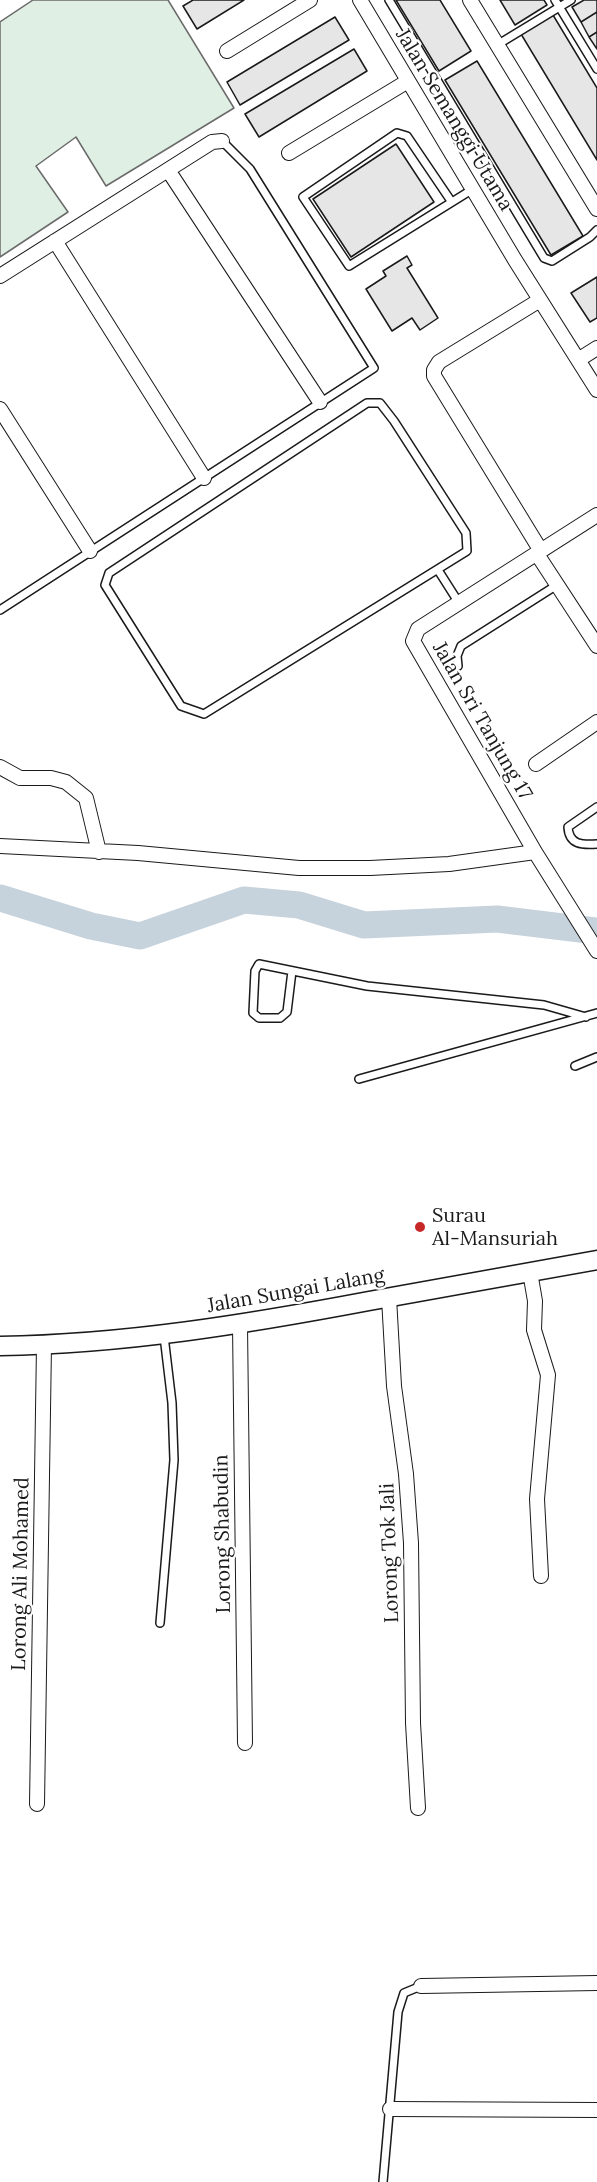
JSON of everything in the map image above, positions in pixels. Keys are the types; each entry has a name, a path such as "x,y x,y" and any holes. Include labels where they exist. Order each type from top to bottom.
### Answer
{"street":[{"path":"227,51 310,0"},
{"name":"Jalan Semanggi Utama","path":"360,0 514,260 597,390"},
{"path":"470,0 597,209"},
{"path":"289,153 408,81"},
{"path":"0,276 212,142 222,141"},
{"path":"168,170 320,402"},
{"path":"55,241 204,478"},
{"path":"540,300 440,362 434,370 434,376 557,585 597,646"},
{"path":"578,360 597,348"},
{"path":"0,409 90,551"},
{"name":"Jalan Sri Tanjung 17","path":"597,515 418,629 413,641 535,852 597,951"},
{"path":"536,764 597,722"},
{"path":"0,768 20,778 51,778 66,782 86,798 99,852"},
{"path":"0,846 138,854 299,868 449,864 535,852"},
{"name":"Jalan Sungai Lalang","path":"0,1346 44,1345 164,1335 240,1325 597,1260"},
{"path":"531,1272 535,1301 534,1330 548,1375 537,1499 541,1576"},
{"name":"Lorong Tok Jali","path":"389,1298 394,1386 406,1474 411,1543 413,1724 418,1808"},
{"name":"Lorong Shabudin","path":"240,1325 245,1743"},
{"name":"Lorong Ali Mohamed","path":"37,1804 44,1345"},
{"path":"421,1986 597,1983"},
{"path":"390,2109 597,2110"}],"lane":[{"path":"389,0 544,258 552,261 597,230"},
{"path":"497,45 557,4 571,0"},
{"path":"557,4 597,69"},
{"path":"451,201 407,136 397,133 303,196 349,266 473,189"},
{"path":"0,610 374,368 250,169 222,141"},
{"path":"367,403 380,403 394,421 466,533 467,551 438,570 204,714 181,706 105,585 108,573 367,403"},
{"path":"438,570 459,603"},
{"name":"Jalan Sri Tanjung 17","path":"458,666 457,656 461,646 557,585"},
{"path":"597,807 568,826 568,835 573,841 580,845 597,844"},
{"path":"292,971 287,1012 280,1018 259,1018 253,1013 255,971 259,964 367,986 544,1005 586,1017"},
{"path":"359,1079 597,1013"},
{"path":"575,1066 597,1057"},
{"path":"160,1623 174,1460 172,1403 164,1335"},
{"path":"383,2182 398,2012 404,1993 421,1986"}],"green space":[{"path":"33,0 168,0 234,108 106,186 76,137 36,166 68,212 0,257 0,22"}],"building":[{"path":"193,0 244,0 197,29 183,6"},
{"path":"396,0 440,0 471,51 439,71"},
{"path":"500,0 544,0 547,5 515,25"},
{"path":"584,0 597,0 597,12 581,22 572,7"},
{"path":"597,12 597,32 589,37 581,22"},
{"path":"553,15 597,88 597,160 521,34"},
{"path":"335,17 349,40 240,105 227,82"},
{"path":"597,32 597,49 589,37"},
{"path":"354,49 367,71 259,137 245,114"},
{"path":"477,61 583,236 551,255 445,80"},
{"path":"396,144 434,202 351,257 313,199"},
{"path":"407,256 412,265 407,268 438,318 420,330 412,318 392,331 366,289 386,276 383,271"},
{"path":"597,277 597,318 590,322 571,293"}],"waterway":[{"path":"0,898 91,926 140,936 244,900 299,905 364,925 497,919 597,931"}],"place":[{"name":"Surau Al-Mansuriah","path":"420,1227"}]}
